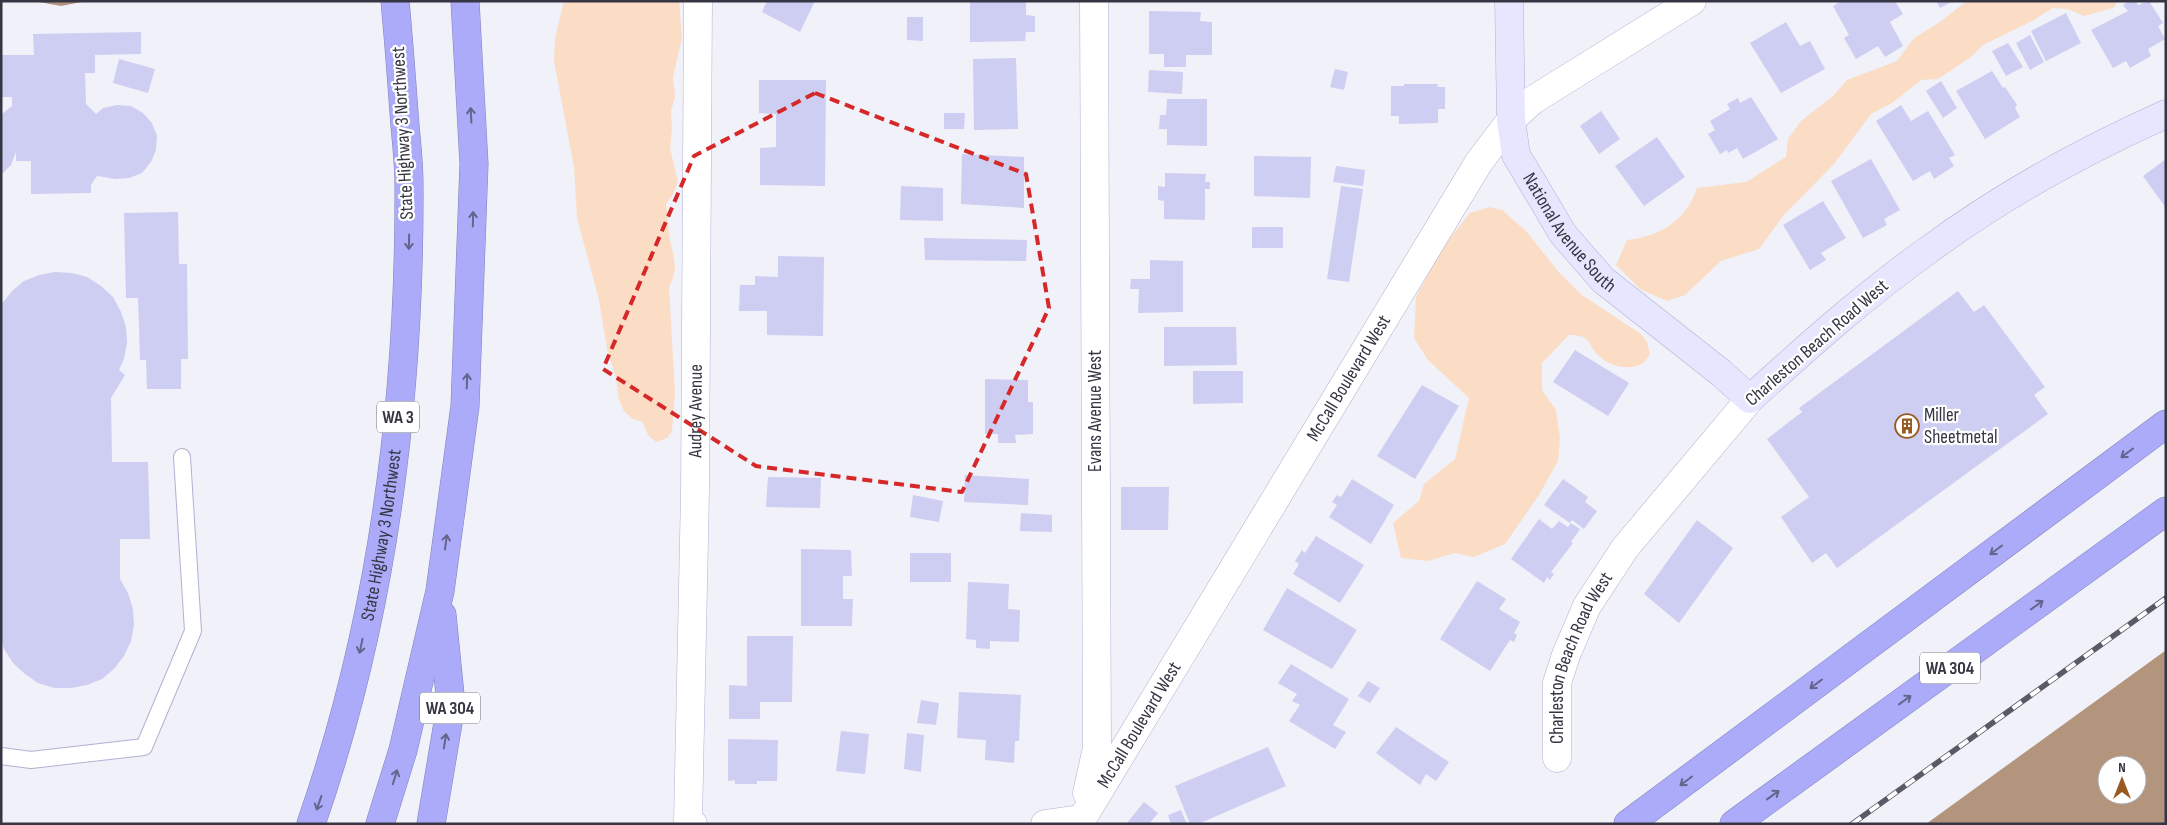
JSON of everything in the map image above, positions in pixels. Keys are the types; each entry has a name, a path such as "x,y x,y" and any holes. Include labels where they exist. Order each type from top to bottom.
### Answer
{"highway":[{"name":"State Highway 3 Northwest","path":"311,824 328,775 351,692 370,604 393,468 405,354 410,183 395,1"},
{"path":"380,824 403,750 440,591 466,406 474,164 465,1"},
{"path":"1628,824 2166,424"},
{"name":"WA 304","path":"1734,824 2166,511"},
{"name":"WA 304","path":"431,824 450,705 440,591"}],"main road":[{"name":"National Avenue South","path":"1509,1 1511,120 1516,155 1563,234 1602,280 1720,372 1750,399"},
{"name":"Charleston Beach Road West","path":"1750,399 1811,342 1928,250 2012,195 2077,158 2166,114"}],"street":[{"name":"Audrey Avenue","path":"691,822 698,1"},
{"name":"Evans Avenue West","path":"1079,822 1098,748 1094,1"},
{"name":"McCall Boulevard West","path":"1079,822 1479,162 1511,120 1533,100 1692,1"},
{"name":"Charleston Beach Road West","path":"1557,758 1557,683 1566,655 1587,606 1624,548 1750,399"},
{"path":"1045,824 1079,822"}],"lane":[{"path":"1,756 31,760 144,747 193,632 182,457"}],"highlighted area":[{"path":"815,93 1026,174 1049,308 962,492 756,466 603,369 694,156"}],"shaded area":[{"path":"33,1 87,1 61,6"},
{"path":"564,1 679,1 682,38 673,77 675,97 671,111 670,148 678,182 666,204 669,236 675,264 674,274 669,287 675,392 672,431 667,438 656,442 648,435 643,422 633,419 624,411 619,400 616,378 607,349 599,300 577,218 574,167 554,61 555,38"},
{"path":"1967,1 2118,1 2113,8 2084,16 2068,9 2053,8 2032,21 1983,45 1971,57 1938,79 1921,80 1892,103 1871,114 1834,164 1783,216 1759,249 1721,261 1685,295 1667,301 1640,289 1616,265 1627,240 1650,235 1670,225 1686,209 1697,188 1746,182 1786,157 1788,139 1801,121 1833,96 1847,80 1897,61 1914,38 1937,24"},
{"path":"1490,207 1502,210 1527,232 1557,270 1582,295 1641,334 1647,342 1650,354 1644,362 1638,365 1620,367 1604,360 1595,352 1586,338 1569,335 1542,363 1542,390 1556,410 1560,438 1558,461 1539,495 1505,544 1474,557 1455,553 1428,561 1401,558 1393,523 1419,501 1424,484 1455,459 1469,398 1428,360 1414,338 1416,297 1442,248 1470,213"},
{"path":"2166,650 2166,824 1926,824"}],"pier":[{"path":"2166,647 2166,650 1923,824 1924,822"}],"building":[{"path":"767,1 815,1 800,32 762,12"},
{"path":"970,1 1026,1 1026,15 1035,16 1035,32 1026,32 1025,41 970,42"},
{"path":"1842,1 1895,1 1903,14 1890,22 1903,46 1885,57 1878,46 1856,59 1844,38 1849,35 1833,6"},
{"path":"1936,1 1953,1 1940,8"},
{"path":"2129,1 2136,1 2138,5 2149,1 2163,23 2158,26 2165,39 2148,49 2151,56 2130,68 2126,61 2113,68 2091,30 2128,11 2123,5"},
{"path":"1149,11 1201,12 1200,21 1212,22 1212,55 1186,55 1186,67 1164,67 1164,54 1149,54"},
{"path":"2066,13 2081,43 2046,61 2031,31"},
{"path":"907,17 923,17 923,41 907,40"},
{"path":"1786,22 1800,46 1810,41 1825,69 1781,93 1750,43"},
{"path":"141,32 141,54 95,55 95,73 85,73 86,104 96,114 103,108 117,105 131,106 143,113 152,123 157,136 156,150 151,162 142,173 129,178 115,179 97,176 91,185 91,193 31,194 31,161 16,161 16,152 11,165 1,175 1,115 12,106 12,97 2,97 1,55 34,55 33,34"},
{"path":"2030,35 2044,62 2030,70 2016,43"},
{"path":"2008,43 2023,67 2006,76 1992,51"},
{"path":"1016,58 1018,129 974,130 973,59"},
{"path":"119,59 155,69 148,93 113,83"},
{"path":"1335,69 1348,72 1344,90 1330,87"},
{"path":"1149,70 1183,72 1182,94 1148,92"},
{"path":"1992,71 2017,105 2015,108 2020,117 1985,139 1956,91"},
{"path":"759,80 826,80 825,186 760,185 760,148 776,147 776,114 759,113"},
{"path":"1941,81 1957,108 1943,118 1926,91"},
{"path":"1404,84 1438,84 1437,87 1445,87 1445,109 1438,109 1438,123 1399,124 1399,116 1391,116 1391,86 1404,86"},
{"path":"1751,97 1778,139 1743,159 1737,148 1728,153 1727,150 1720,154 1708,134 1715,130 1710,121 1730,109 1727,104 1738,98 1740,103"},
{"path":"1167,99 1207,99 1207,146 1167,145 1167,129 1159,129 1160,115 1166,115"},
{"path":"1901,105 1911,121 1928,111 1955,155 1949,158 1954,166 1934,179 1930,171 1913,181 1876,121"},
{"path":"1601,111 1620,139 1599,154 1580,126"},
{"path":"944,113 965,113 964,129 944,129"},
{"path":"1657,137 1685,177 1644,206 1615,166"},
{"path":"962,154 1024,157 1024,208 961,204"},
{"path":"1254,156 1311,157 1310,198 1254,196"},
{"path":"1871,159 1900,210 1884,219 1887,225 1863,238 1831,181"},
{"path":"2166,159 2166,208 2143,176"},
{"path":"1336,166 1365,170 1363,186 1333,182"},
{"path":"1165,173 1206,174 1205,182 1210,182 1210,189 1205,189 1205,220 1164,219 1164,201 1158,200 1158,186 1165,187"},
{"path":"901,186 943,188 943,221 900,220"},
{"path":"1341,186 1363,189 1349,282 1327,279"},
{"path":"1823,201 1846,238 1821,253 1826,260 1810,270 1783,225"},
{"path":"178,212 179,264 187,264 188,359 181,359 181,389 147,389 146,360 140,360 138,298 126,298 124,213"},
{"path":"1252,227 1283,227 1283,248 1252,248"},
{"path":"924,238 1027,240 1026,261 925,260"},
{"path":"778,256 824,257 823,336 767,335 767,311 739,311 740,285 755,285 755,276 778,277"},
{"path":"1150,260 1183,261 1183,312 1138,313 1139,289 1130,289 1131,279 1150,279"},
{"path":"55,272 72,273 87,277 113,297 121,312 126,327 127,343 124,359 119,370 125,375 111,398 112,462 148,462 150,539 120,539 120,579 128,593 133,609 134,625 131,641 124,656 114,669 102,679 87,685 71,688 54,688 38,683 25,674 13,663 4,649 1,638 1,305 12,291 24,281 39,275"},
{"name":"Miller Sheetmetal","path":"1958,291 1974,312 1984,305 2045,387 2034,395 2048,414 1837,568 1826,553 1812,563 1781,517 1809,497 1767,439 1802,412 1799,408"},
{"path":"1164,327 1236,327 1237,365 1164,366"},
{"path":"1575,350 1629,383 1608,416 1553,382"},
{"path":"1193,371 1243,371 1243,403 1193,404"},
{"path":"985,379 1028,380 1028,402 1033,402 1033,434 1015,435 1016,443 998,443 998,434 985,434"},
{"path":"1422,385 1459,406 1415,479 1377,456"},
{"path":"965,475 1029,479 1028,505 964,502"},
{"path":"768,477 821,478 820,508 766,507"},
{"path":"1352,479 1394,505 1371,544 1329,517 1337,505 1332,502 1337,495 1341,497"},
{"path":"1563,479 1588,497 1585,502 1597,511 1584,529 1572,520 1570,523 1544,505"},
{"path":"1121,487 1169,487 1168,530 1121,530"},
{"path":"913,495 943,501 939,522 910,517"},
{"path":"1021,513 1052,515 1052,532 1020,531"},
{"path":"1539,519 1552,529 1559,521 1568,527 1571,523 1580,529 1571,542 1573,543 1551,572 1554,574 1550,580 1547,577 1544,583 1511,559"},
{"path":"1697,520 1733,548 1679,623 1644,594"},
{"path":"1316,536 1364,565 1340,603 1293,574 1299,564 1295,561 1302,550 1305,553"},
{"path":"801,549 851,550 852,576 843,576 843,599 853,599 852,626 801,626"},
{"path":"910,553 951,553 951,582 910,582"},
{"path":"1477,581 1506,599 1499,609 1520,622 1514,633 1517,635 1514,642 1510,640 1490,671 1440,639"},
{"path":"968,582 1009,584 1008,609 1020,610 1019,642 990,641 990,649 976,648 976,640 966,639"},
{"path":"1287,588 1357,630 1332,669 1263,630"},
{"path":"747,636 793,636 792,702 760,702 760,719 729,719 729,685 747,686"},
{"path":"1291,664 1349,699 1333,725 1346,732 1335,749 1289,721 1300,705 1292,701 1297,694 1278,683"},
{"path":"1368,681 1380,688 1370,703 1358,696"},
{"path":"959,692 1021,695 1019,741 1015,741 1014,763 985,760 986,740 957,738"},
{"path":"921,700 939,703 936,725 917,723"},
{"path":"1396,727 1449,762 1436,781 1426,774 1420,785 1376,753"},
{"path":"841,731 869,734 865,774 836,771"},
{"path":"907,733 924,735 921,772 904,769"},
{"path":"728,739 778,740 777,781 757,781 757,784 735,784 735,780 728,781"},
{"path":"1268,747 1286,786 1198,824 1190,824 1175,786"},
{"path":"1144,802 1158,813 1149,824 1126,824"},
{"path":"1181,810 1187,824 1171,824 1168,815"}],"railway":[{"path":"1852,824 2166,598"}],"place":[{"name":"Miller Sheetmetal","path":"1907,426"}]}
